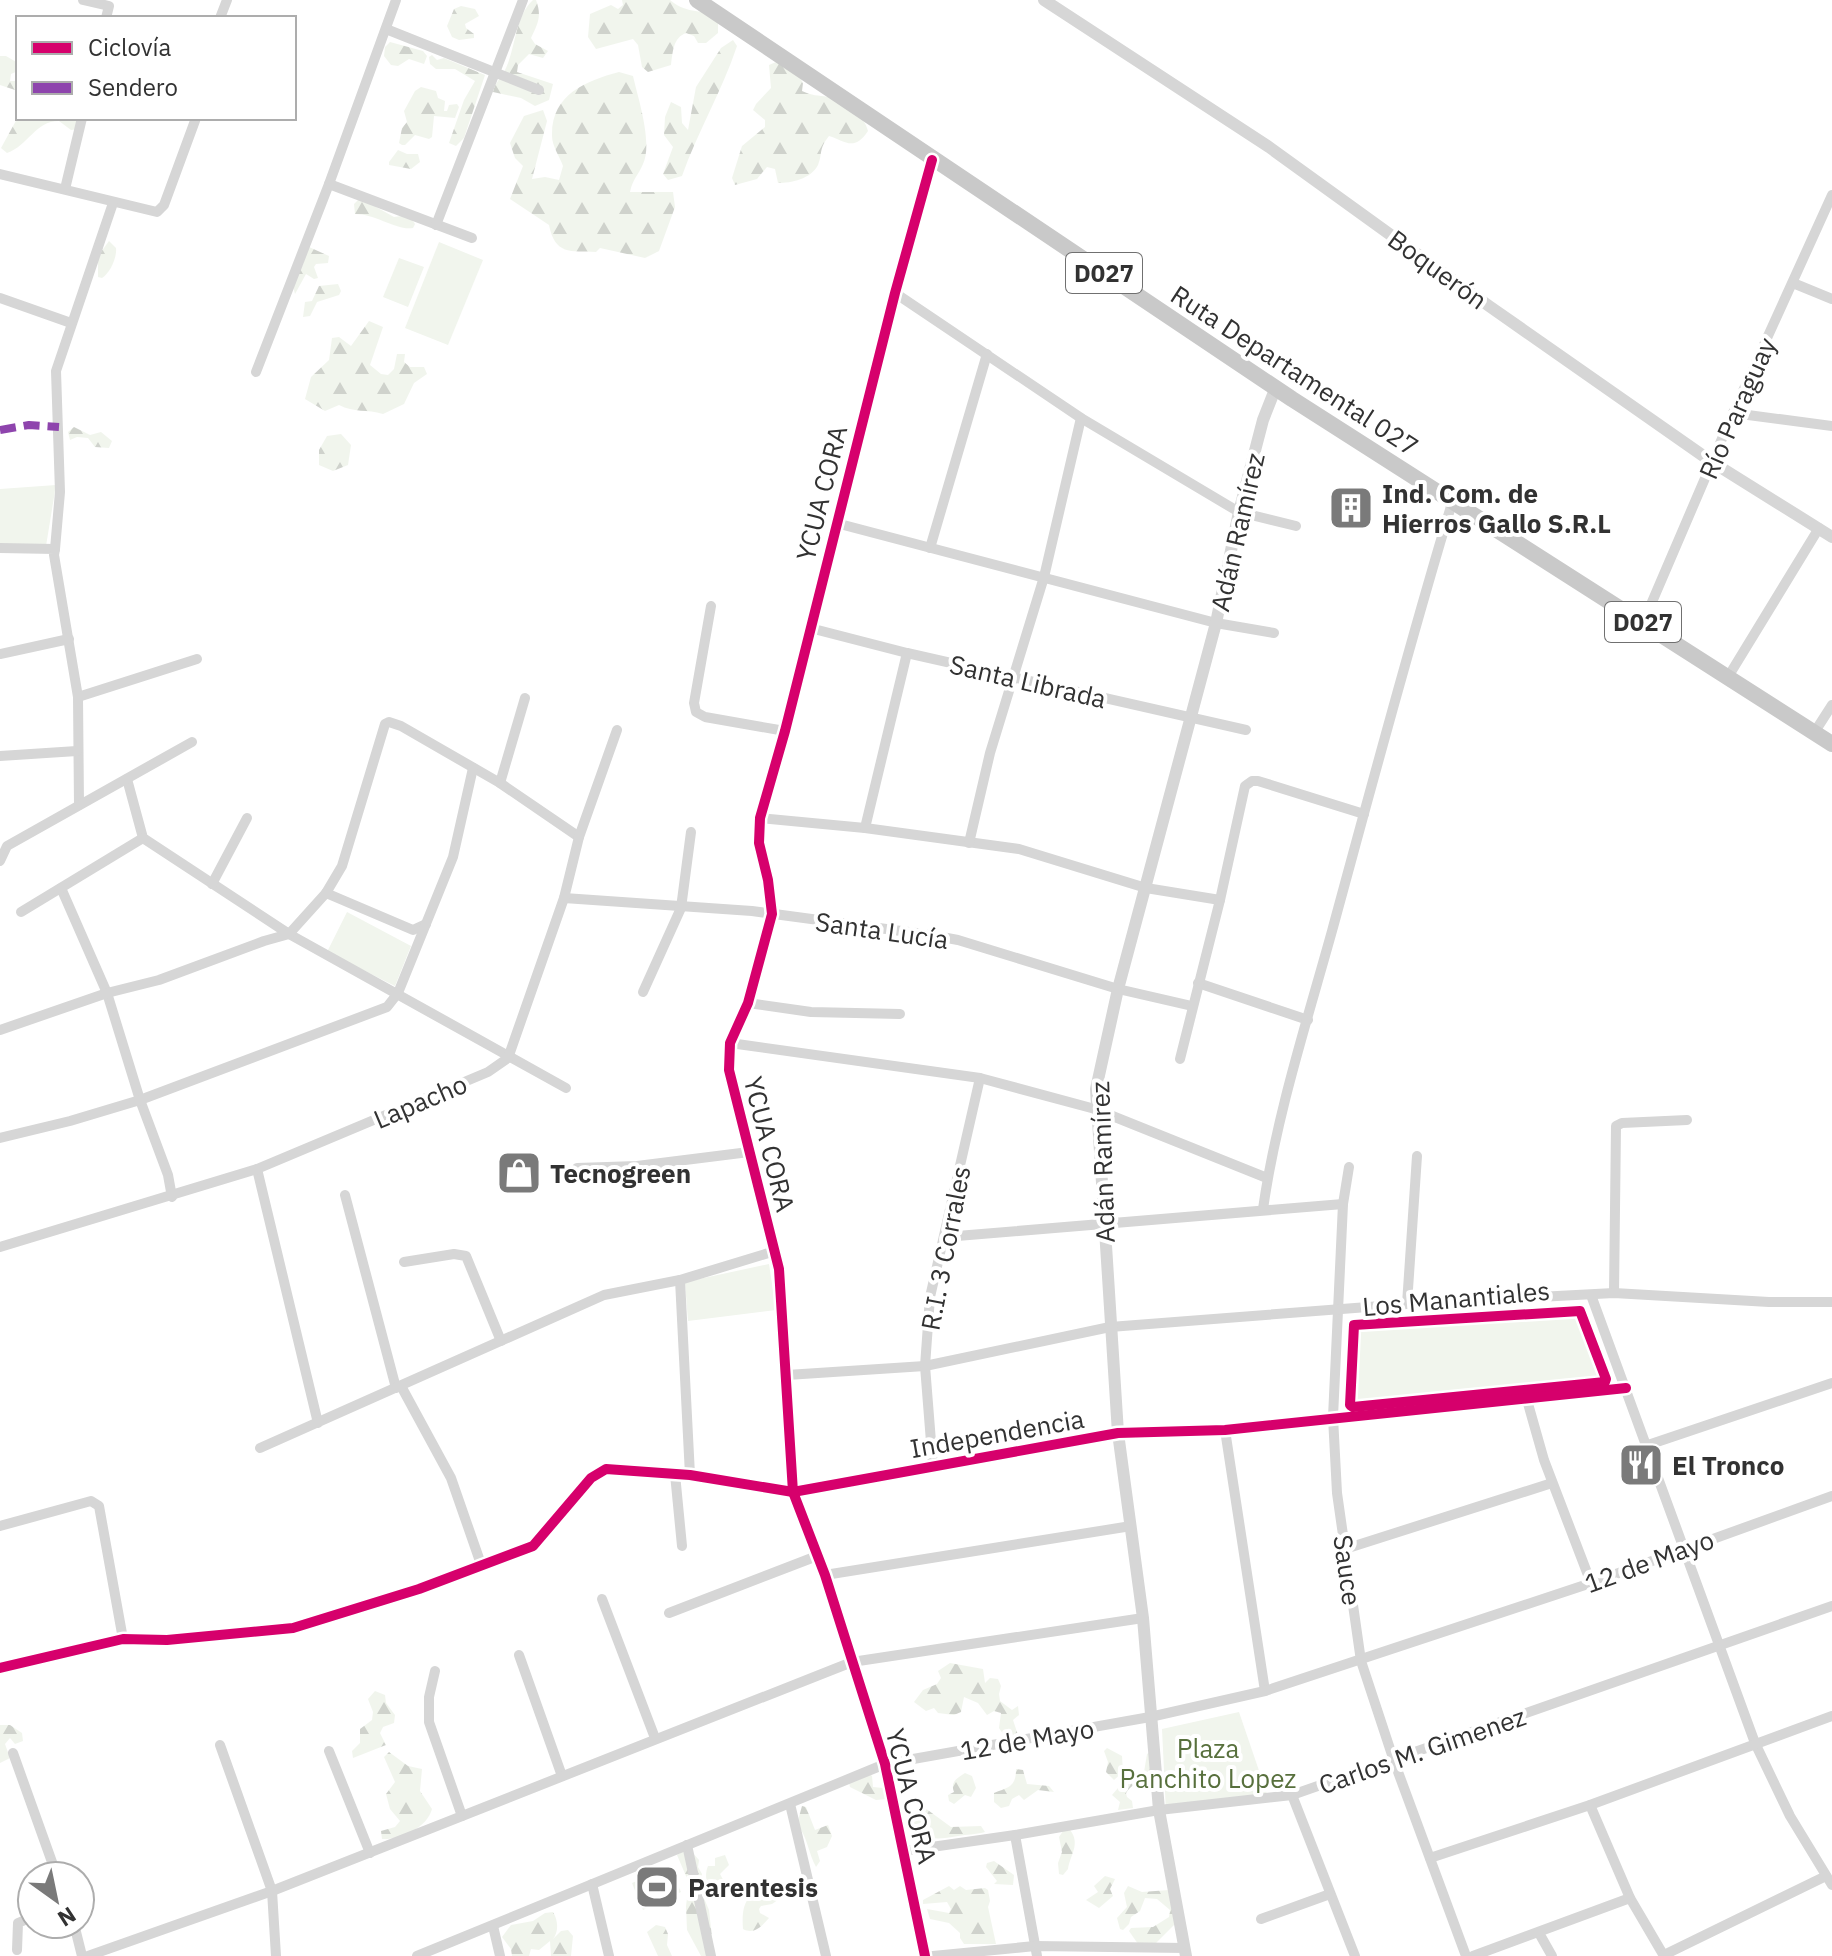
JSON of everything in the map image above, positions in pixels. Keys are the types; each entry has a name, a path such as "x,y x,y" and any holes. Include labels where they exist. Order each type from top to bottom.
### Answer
{"main road":[{"name":"Ruta Departamental 027","path":"697,0 932,160 1452,503 1832,744"}],"street":[{"path":"83,0 108,8"},
{"path":"256,372 396,0"},
{"path":"436,225 523,0"},
{"name":"Boquerón","path":"1044,0 1269,147 1712,462 1832,537"},
{"path":"386,29 539,90"},
{"path":"65,189 82,120"},
{"path":"0,174 157,212 164,205 195,120"},
{"name":"YCUA CORA","path":"925,1956 885,1764 825,1575 793,1492 780,1279 729,1070 730,1043 748,1003 772,914 768,880 761,860 760,818 932,160"},
{"path":"329,184 472,238"},
{"name":"Río Paraguay","path":"1643,623 1733,413 1832,195"},
{"path":"79,805 78,697 54,555 60,492 56,371 113,203"},
{"path":"1793,283 1832,299"},
{"path":"895,293 1081,418 1239,512 1296,526"},
{"path":"0,298 71,323"},
{"path":"930,548 987,354"},
{"name":"Adán Ramírez","path":"1185,1952 1159,1810 1143,1618 1118,1433 1095,1109 1098,1068 1216,623 1239,512 1263,420 1276,387"},
{"path":"1733,413 1832,426"},
{"path":"969,843 990,753 1044,577 1081,418"},
{"path":"1263,1209 1267,1178 1308,1020 1452,503"},
{"path":"836,523 1216,623 1274,633"},
{"path":"1728,677 1819,528"},
{"path":"0,548 55,549"},
{"path":"711,606 694,703 696,712 705,717 785,731"},
{"name":"Santa Librada","path":"810,628 1246,730"},
{"path":"0,654 69,639"},
{"path":"865,828 907,653"},
{"path":"78,697 197,659"},
{"path":"500,783 525,698"},
{"path":"1814,733 1832,705"},
{"path":"0,1030 107,993 148,984 289,934 326,893 342,866 385,724 389,722 500,783 579,837"},
{"path":"508,1058 564,898 579,837 617,730"},
{"path":"0,861 7,846 192,742"},
{"path":"0,756 77,751"},
{"path":"0,1138 140,1100 387,1007 398,993 453,857 473,768"},
{"path":"127,779 143,838 289,934 566,1088"},
{"path":"1180,1059 1245,786 1258,781 1364,814"},
{"path":"212,884 247,818"},
{"path":"760,818 865,828 1019,849 1146,888 1220,900"},
{"path":"643,992 681,908 691,832"},
{"path":"21,912 143,838"},
{"path":"61,888 107,993 140,1100 168,1175 172,1197"},
{"path":"326,893 413,930 426,924"},
{"name":"Santa Lucía","path":"564,898 752,911 958,940 1118,989 1192,1006"},
{"path":"1198,983 1308,1020"},
{"path":"748,1003 811,1012 900,1014"},
{"path":"730,1043 980,1078 1095,1109 1267,1178"},
{"name":"Lapacho","path":"0,1247 257,1169 488,1072 508,1058"},
{"name":"R.I. 3 Corrales","path":"933,1467 925,1366 930,1297 980,1078"},
{"path":"1614,1293 1616,1126 1622,1123 1687,1120"},
{"path":"577,1168 646,1165 749,1152"},
{"path":"1407,1304 1417,1156"},
{"name":"Sauce","path":"1349,1167 1343,1204 1333,1417 1337,1493 1361,1661 1394,1761 1466,1956"},
{"path":"257,1169 318,1423"},
{"path":"345,1195 399,1387 451,1478 482,1567"},
{"path":"945,1237 1343,1204"},
{"path":"260,1448 604,1295 680,1280 775,1251"},
{"path":"404,1262 454,1254 466,1256 501,1341"},
{"path":"680,1280 690,1475"},
{"path":"787,1375 925,1366 1110,1327 1407,1304 1614,1293 1769,1302 1832,1302"},
{"path":"1590,1805 1630,1898 1664,1956 1829,1881 1790,1816 1755,1743 1591,1295"},
{"path":"1648,1445 1832,1383"},
{"name":"Independencia","path":"0,1668 123,1639 167,1640 293,1628 419,1589 533,1546 598,1472 606,1469 690,1475 793,1492 1118,1433 1225,1430 1626,1388"},
{"path":"1527,1400 1552,1483 1591,1583"},
{"path":"1225,1430 1265,1691"},
{"path":"675,1474 682,1546"},
{"path":"1345,1549 1552,1483"},
{"name":"12 de Mayo","path":"417,1956 885,1764 1150,1717 1265,1691 1591,1583 1832,1496"},
{"path":"0,1526 91,1501 96,1503 123,1639"},
{"path":"825,1575 1131,1526"},
{"path":"669,1613 817,1556"},
{"path":"602,1599 655,1738"},
{"name":"Carlos M. Gimenez","path":"904,1851 1159,1810 1292,1795 1832,1606"},
{"path":"85,1956 272,1891 852,1662 1143,1618"},
{"path":"519,1655 562,1776"},
{"path":"435,1671 429,1697 429,1722 462,1816"},
{"path":"1430,1858 1590,1805 1832,1716"},
{"path":"220,1745 272,1891 276,1956"},
{"path":"329,1751 370,1853"},
{"path":"13,1753 51,1860"},
{"path":"1292,1795 1355,1956"},
{"path":"790,1804 826,1956"},
{"path":"1015,1835 1036,1951"},
{"path":"687,1845 711,1956"},
{"path":"592,1884 609,1956"},
{"path":"1261,1919 1330,1894"},
{"path":"1473,1956 1630,1898"},
{"path":"493,1926 500,1956"},
{"path":"1539,1933 1552,1956"},
{"path":"17,1940 17,1950"},
{"path":"933,1956 1036,1951 1185,1952"}],"green space":[{"path":"536,0 539,15 531,38 548,51 543,58 529,54 518,65 517,72 553,84 549,100 535,106 521,98 493,92 509,59 523,15"},
{"path":"622,0 670,0 683,8 707,13 718,19 718,33 706,43 698,43 694,36 686,33 682,35 674,46 671,65 648,72 642,67 638,45 633,39 596,49 588,37 590,14 611,5 618,9 623,5"},
{"path":"461,6 475,9 479,16 465,24 474,38 459,40 452,37 447,26 454,9"},
{"path":"733,40 737,46 731,63 682,176 668,180 663,174 673,147 664,135 665,117 671,102 681,107 682,123 688,130 696,87 721,48"},
{"path":"390,42 423,51 427,56 424,64 409,59 398,66 391,65 384,56 385,47"},
{"path":"432,55 437,60 444,58 485,75 464,138 456,146 449,143 464,100 475,81 455,69 436,69 430,64 429,57"},
{"path":"0,56 6,56 16,62 16,72 11,74 10,81 16,81 16,90 0,85"},
{"path":"776,62 796,70 803,83 802,91 841,101 853,110 868,131 854,143 829,136 815,170 800,179 778,183 775,169 767,167 757,179 735,185 732,178 742,146 765,127 765,120 753,110 771,88 769,65"},
{"path":"619,72 633,76 646,133 646,155 630,192 673,192 675,207 659,251 645,258 600,248 596,252 565,249 555,242 549,225 510,199 523,166 515,158 510,143 524,116 543,110 547,121 532,179 545,177 559,180 563,166 552,136 557,110 572,92 583,85"},
{"path":"421,87 436,91 438,98 445,101 444,111 449,105 457,104 459,107 455,118 434,116 432,137 429,139 415,135 402,145 399,143 402,128 407,122 404,111 415,91"},
{"path":"16,120 83,120 79,129 71,130 59,121 51,122 14,150 7,153 1,148"},
{"path":"398,150 418,154 420,162 411,169 389,165"},
{"path":"360,198 394,217 409,215 415,224 413,228 355,214 354,204"},
{"path":"109,241 116,248 115,256 102,278 98,277 98,256"},
{"path":"439,242 483,260 448,345 405,328"},
{"path":"309,247 329,256 328,263 316,264 314,267 318,278 306,274 295,294 291,279 303,265"},
{"path":"399,258 424,267 408,307 383,297"},
{"path":"338,284 339,295 317,302 310,316 303,317 305,302 312,301 319,286"},
{"path":"369,321 383,327 370,365 381,374 388,375 394,369 397,354 405,354 404,362 410,367 424,367 427,374 414,383 404,404 383,414 339,405 325,411 305,399 311,377 329,360 332,338 339,337 351,346"},
{"path":"74,427 90,435 101,432 112,441 109,448 95,447 88,438 70,440 68,432"},
{"path":"341,434 351,445 348,465 333,471 319,465 319,450 327,436"},
{"path":"56,485 46,546 0,545 0,489"},
{"path":"347,912 411,946 395,986 327,952"},
{"path":"769,1264 776,1310 688,1321 685,1282"},
{"path":"1583,1308 1613,1384 1345,1412 1347,1322"},
{"path":"950,1663 983,1669 985,1683 990,1678 998,1679 1000,1701 1012,1710 1018,1706 1019,1715 1013,1720 1018,1735 1015,1742 1007,1740 999,1728 1001,1713 994,1711 987,1715 978,1703 964,1697 961,1712 954,1715 938,1713 934,1708 926,1711 914,1702 923,1690 937,1684 941,1678 938,1671"},
{"path":"375,1691 385,1695 386,1703 395,1715 394,1723 383,1727 380,1733 386,1745 353,1758 352,1751 360,1743 360,1729 372,1720 373,1712 368,1699"},
{"name":"Plaza Panchito Lopez","path":"1239,1712 1268,1797 1166,1812 1162,1729"},
{"path":"0,1725 10,1725 22,1733 23,1741 15,1744 10,1738 5,1744 10,1758 0,1763"},
{"path":"1107,1748 1122,1756 1123,1772 1114,1780 1106,1772 1108,1762 1104,1751"},
{"path":"389,1752 408,1766 422,1769 420,1791 432,1809 425,1822 412,1832 382,1839 381,1831 395,1827 400,1821 390,1809 386,1794 395,1782 384,1757"},
{"path":"1150,1752 1152,1771 1126,1793 1133,1808 1118,1810 1120,1802 1112,1795 1124,1781 1135,1779 1144,1772"},
{"path":"1016,1769 1023,1770 1027,1784 1049,1786 1054,1792 1038,1790 1024,1800 1019,1795 1012,1799 1009,1806 1001,1808 994,1802 994,1793 1013,1783"},
{"path":"869,1773 873,1787 883,1788 887,1799 876,1800 850,1787 849,1783"},
{"path":"965,1773 972,1776 976,1788 971,1797 965,1795 954,1804 949,1801 948,1795 954,1792 955,1781"},
{"path":"921,1805 951,1827 981,1826 985,1832 943,1838 926,1836 911,1821 913,1813"},
{"path":"802,1806 806,1807 815,1830 828,1825 832,1836 827,1847 817,1851 820,1861 816,1867 797,1824"},
{"path":"1070,1830 1075,1845 1068,1869 1063,1875 1059,1874 1058,1863 1062,1852 1059,1837 1063,1831"},
{"path":"691,1851 699,1860 698,1867 702,1874 700,1889 709,1910 714,1956 701,1956 687,1930 689,1883 677,1855"},
{"path":"725,1855 729,1865 720,1874 727,1887 719,1895 712,1890 706,1875 708,1866 715,1866 715,1858"},
{"path":"994,1861 1014,1875 1013,1885 994,1884 997,1881 986,1867 987,1863"},
{"name":"Parentesis","path":"669,1867 681,1892 643,1910 632,1883"},
{"path":"1105,1876 1115,1879 1110,1889 1113,1896 1099,1908 1086,1900 1098,1892 1094,1886"},
{"path":"949,1886 954,1890 960,1886 966,1890 988,1890 988,1907 996,1944 964,1944 960,1933 949,1923 930,1919 927,1909 949,1913 951,1909 947,1902 923,1904 923,1900"},
{"path":"1128,1886 1142,1892 1169,1890 1177,1922 1156,1943 1138,1944 1129,1931 1131,1928 1153,1927 1169,1917 1170,1910 1157,1899 1145,1898 1140,1911 1131,1917 1123,1930 1120,1929 1117,1918 1127,1907 1124,1893"},
{"path":"778,1889 785,1891 785,1895 759,1909 769,1918 754,1930 743,1929 743,1913 748,1898 757,1891 769,1895"},
{"path":"553,1912 557,1926 553,1939 561,1931 568,1930 573,1936 571,1956 551,1956 550,1941 539,1950 531,1949 529,1956 512,1956 502,1937 511,1925 533,1921"},
{"path":"656,1925 665,1927 672,1956 658,1956 647,1932"}],"marked path":[{"path":"0,430 29,425 59,427"}],"cycle path":[{"path":"925,1956 885,1764 825,1575 793,1492 779,1269 729,1070 730,1043 748,1003 772,914 759,843 760,818 932,160"},
{"name":"Los Manantiales","path":"1580,1311 1605,1382 1350,1405 1354,1325 1580,1311"},
{"path":"0,1668 123,1639 167,1640 293,1628 419,1589 533,1546 591,1478 606,1469 690,1475 793,1492 1118,1433 1225,1430 1626,1388"}],"place":[{"name":"Ind. Com. de Hierros Gallo S.R.L","path":"1351,508"},
{"name":"Tecnogreen","path":"519,1173"},
{"name":"El Tronco","path":"1641,1465"},
{"name":"Parentesis","path":"657,1887"}]}
